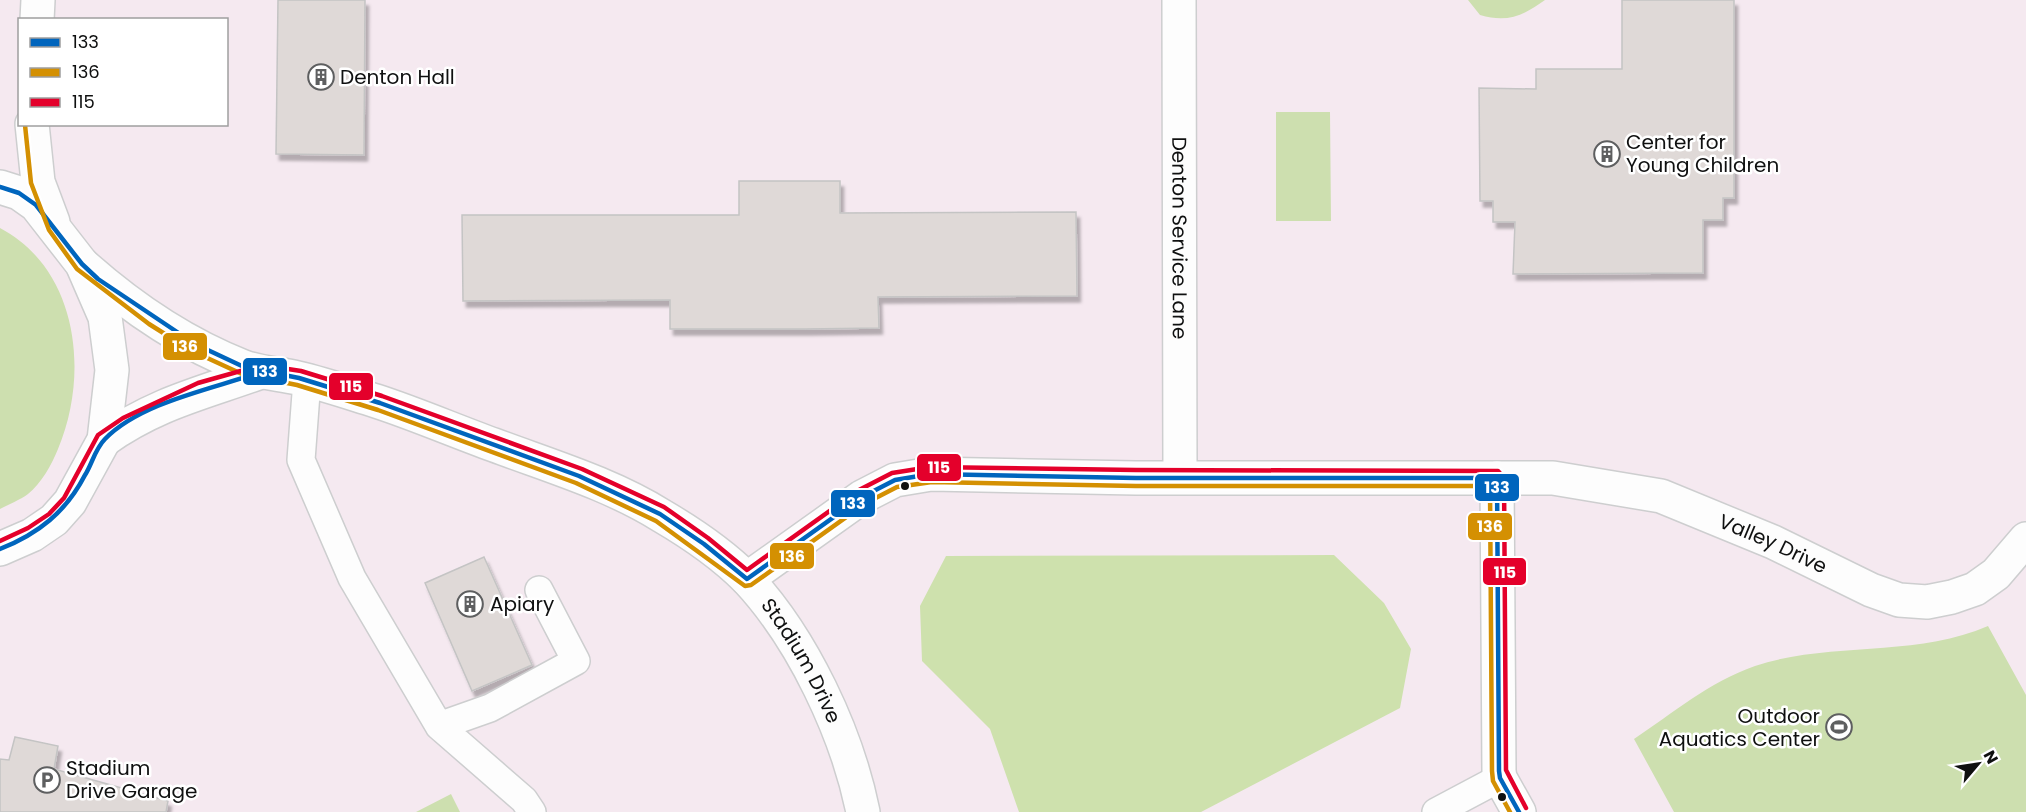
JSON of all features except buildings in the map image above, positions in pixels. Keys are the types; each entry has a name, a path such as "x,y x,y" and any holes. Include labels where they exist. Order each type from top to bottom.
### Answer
{"street":[{"path":"37,18 38,0"},
{"name":"Denton Service Lane","path":"1179,0 1180,477"},
{"path":"32,126 38,182 55,226"},
{"path":"0,187 19,193 36,206 55,226 82,264 105,317 110,347 110,403 104,440 70,502 54,520 32,535 0,549"},
{"name":"Stadium Drive","path":"82,264 116,292 195,344 261,372 308,380 380,403 579,476 660,514 704,544 747,579 786,631 812,673 849,755 863,812"},
{"name":"Stadium Drive","path":"104,440 148,412 201,390 261,372"},
{"name":"Valley Drive","path":"747,579 862,497 895,480 931,474 1553,478 1661,496 1773,542 1871,590 1899,600 1927,602 1975,589 1996,574 2026,539"},
{"path":"1497,478 1500,778 1519,812"}],"lane":[{"path":"308,380 301,460 351,578 439,726 524,800 532,812"},
{"path":"439,726 490,708 576,661 539,590"},
{"path":"1436,812 1500,778"}],"shaded area":[{"path":"0,0 2026,0 2026,812 0,812"}],"green space":[{"path":"1468,0 1545,0 1522,14 1498,18 1480,15"},
{"path":"1276,112 1330,112 1331,221 1276,221"},
{"path":"0,228 26,246 46,269 61,296 70,325 74,356 73,388 68,419 53,461 33,490 0,509"},
{"path":"1334,555 1384,603 1411,649 1400,708 1201,812 1019,812 990,729 922,661 920,606 946,556"},
{"name":"Outdoor Aquatics Center","path":"1988,626 2026,695 2026,812 1674,812 1634,739 1707,689 1755,666 1784,658 1813,654 1931,642 1960,636"},
{"path":"451,794 460,812 416,812"}],"transit line":[{"name":"136","path":"25,126 31,183 49,230 77,269 149,324 192,351 242,374 297,385 378,410 576,483 656,521 745,586 751,585 866,503 897,487 932,482 1136,486 1490,486 1492,771 1493,781 1510,812"},
{"name":"133","path":"0,187 19,193 36,205 82,264 98,279 195,344 244,367 299,378 380,403 579,476 660,514 704,544 747,579 862,497 895,480 931,474 1136,478 1497,478 1499,771 1500,778 1519,812"},
{"name":"115","path":"0,541 28,528 49,514 64,498 98,435 123,418 198,383 262,365 301,371 382,396 582,469 664,507 708,538 747,570 859,490 892,473 930,467 1498,471 1504,478 1506,770 1526,808"},
{"name":"133","path":"0,549 39,529 60,511 77,488 102,443 120,426 138,415 178,398 261,372"}],"place":[{"name":"Denton Hall","path":"321,77"},
{"name":"Center for Young Children","path":"1607,154"},
{"name":"Apiary","path":"470,604"},
{"name":"Outdoor Aquatics Center","path":"1839,727"},
{"name":"Stadium Drive Garage","path":"47,780"}]}
